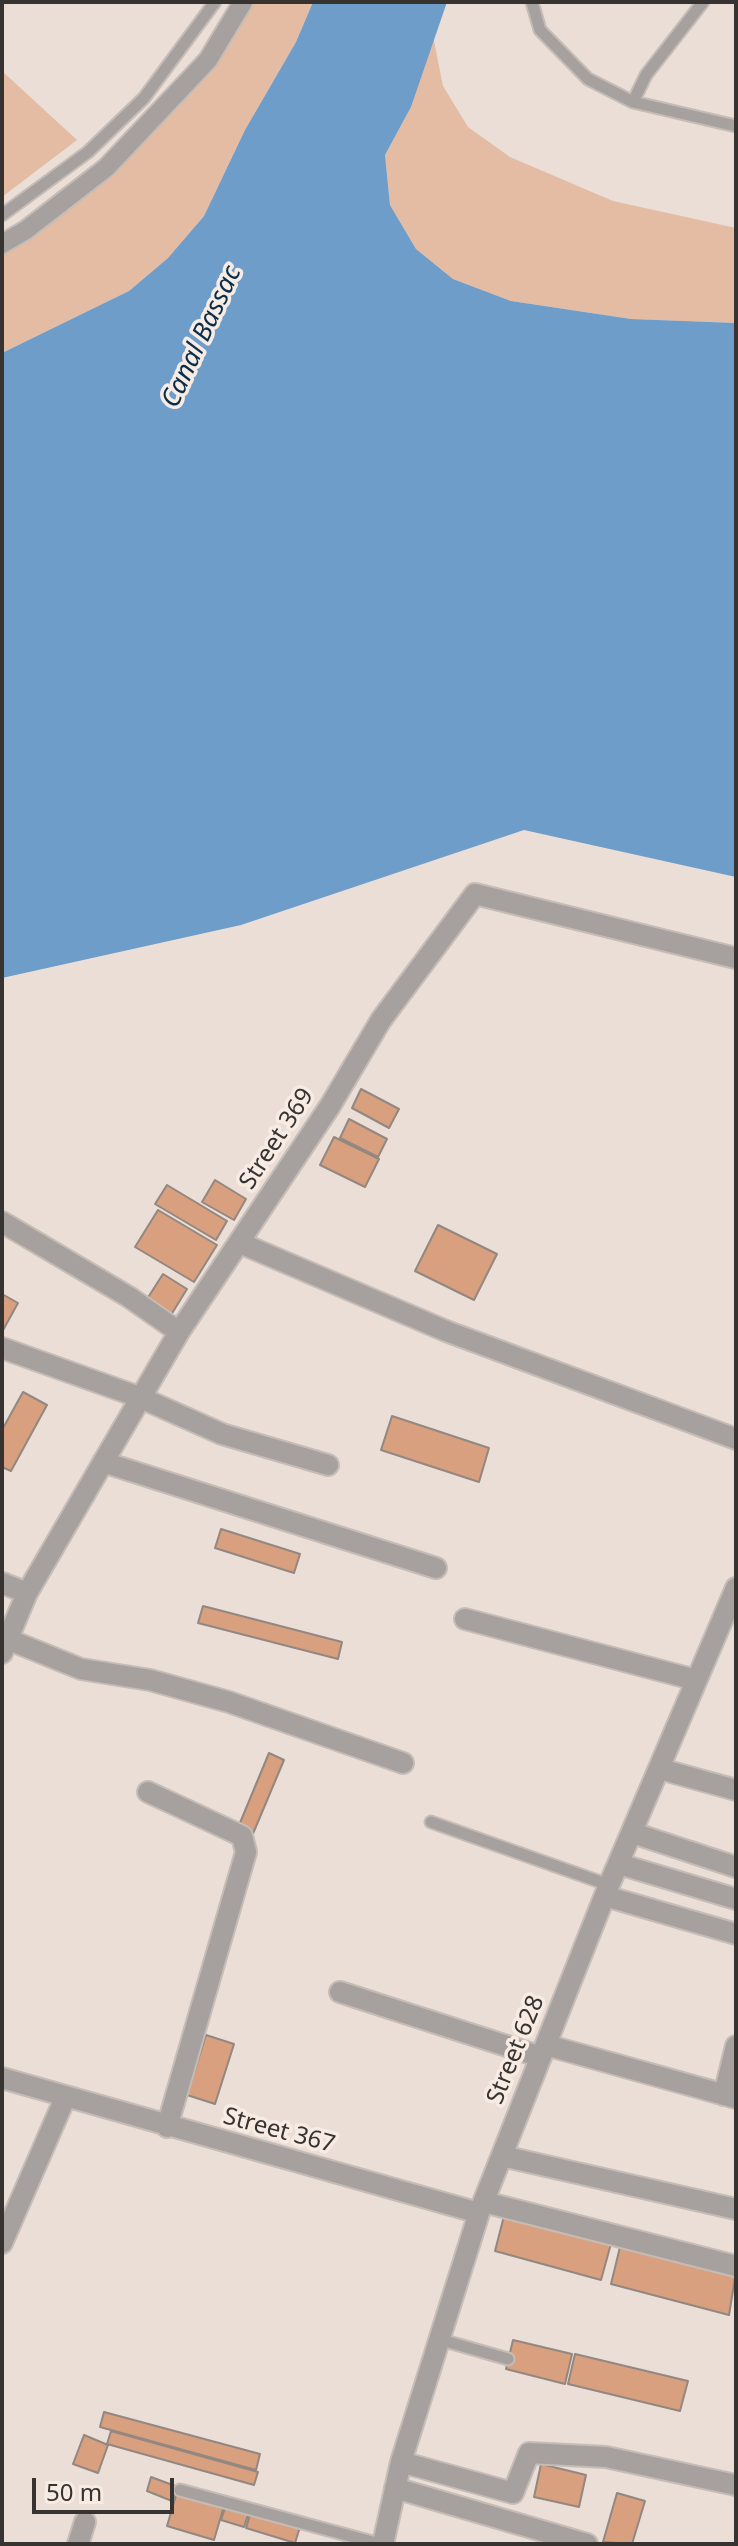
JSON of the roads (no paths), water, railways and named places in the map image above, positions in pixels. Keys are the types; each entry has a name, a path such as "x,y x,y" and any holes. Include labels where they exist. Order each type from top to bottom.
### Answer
{"street":[{"path":"2,244 26,230 106,168 208,60 243,2"},
{"name":"Street 369","path":"4,1646 27,1593 179,1332 330,1106 381,1020 475,894 736,958"},
{"path":"2,1222 129,1297 179,1332"},
{"path":"240,1243 446,1331 736,1439"},
{"path":"2,1348 139,1397 222,1434 328,1465"},
{"path":"103,1462 436,1568"},
{"path":"2,1583 27,1593"},
{"name":"Street 628","path":"381,2544 437,2339 482,2208 607,1890 736,1588"},
{"path":"465,1619 696,1680"},
{"path":"4,1646 81,1669 150,1680 229,1702 403,1763"},
{"path":"660,1769 736,1790"},
{"path":"148,1792 242,1836 246,1852 167,2127"},
{"path":"633,1833 736,1867"},
{"path":"619,1864 736,1899"},
{"path":"607,1890 736,1934"},
{"path":"340,1992 544,2051 730,2097 736,2046"},
{"name":"Street 367","path":"2,2078 167,2127 482,2208 736,2266"},
{"path":"2,2243 65,2098"},
{"path":"502,2156 736,2209"},
{"path":"401,2462 513,2493 529,2453 606,2457 736,2485"},
{"path":"395,2488 587,2544"},
{"path":"78,2544 85,2522"}],"lane":[{"path":"2,215 88,152 144,98 215,2"},
{"path":"532,2 540,30 562,56 588,79 633,102 736,126"},
{"path":"633,102 646,75 703,2"},
{"path":"431,1822 607,1890"},
{"path":"437,2339 508,2359"},
{"path":"180,2490 381,2544"}],"water":[{"name":"Canal Bassac","path":"313,2 447,2 411,107 385,155 390,205 416,249 453,279 511,301 631,319 736,323 736,877 524,830 241,925 2,978 2,353 129,291 168,258 204,216 245,130 296,42"}]}
